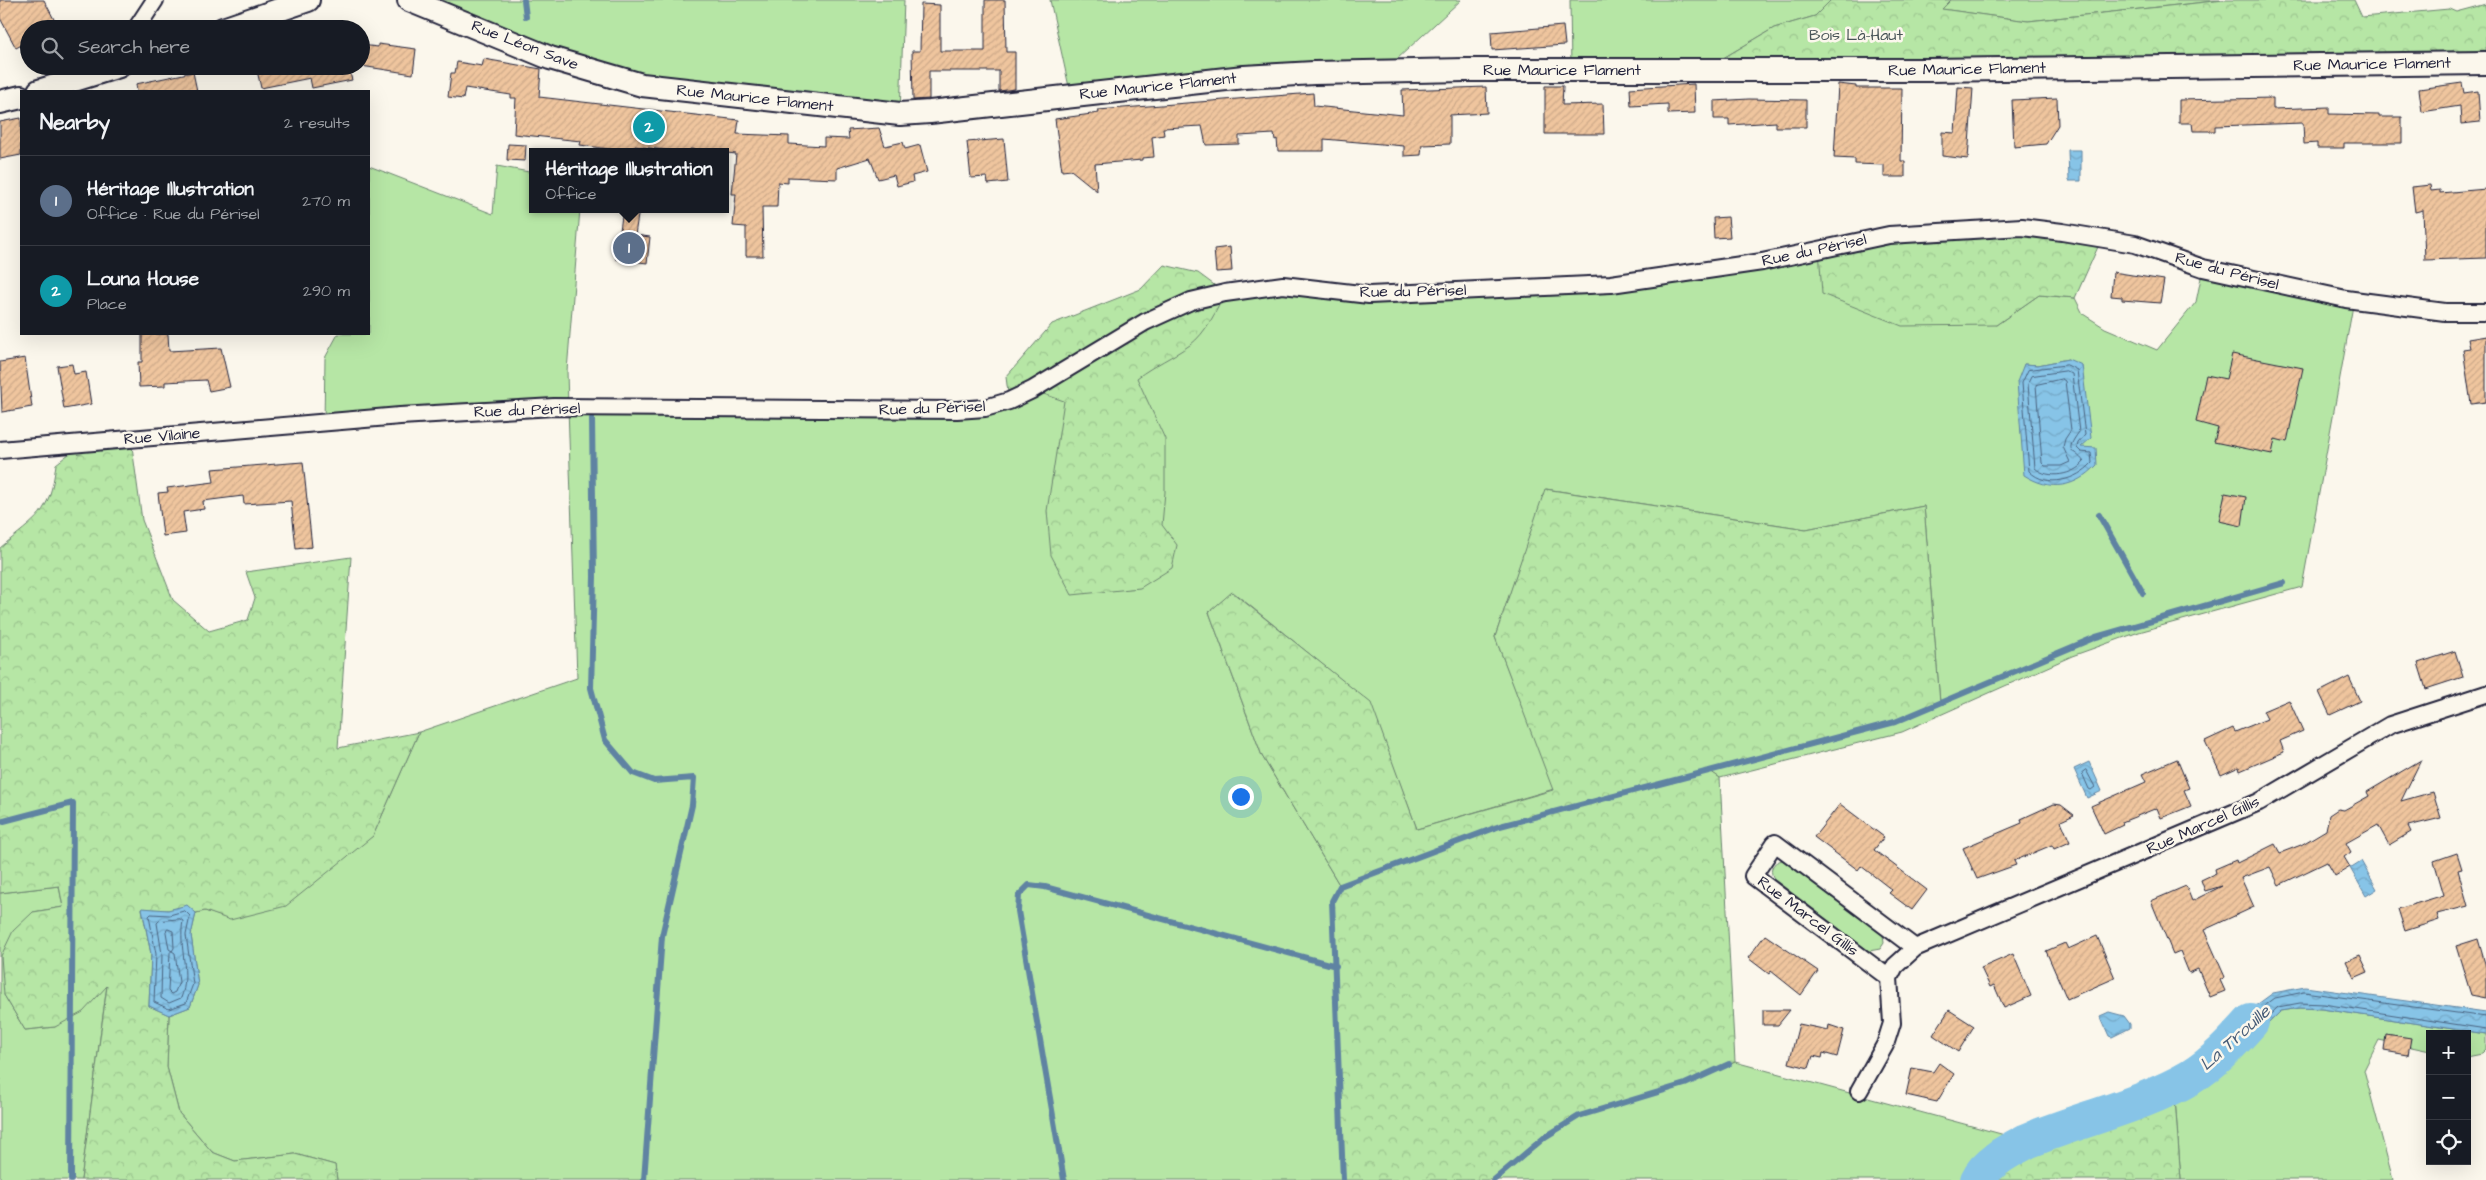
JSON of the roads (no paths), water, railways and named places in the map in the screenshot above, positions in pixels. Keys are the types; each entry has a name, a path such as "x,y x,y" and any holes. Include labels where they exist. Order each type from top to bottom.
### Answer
{"street":[{"path":"142,20 155,0"},
{"path":"249,20 308,0"},
{"name":"Rue Léon Save","path":"409,0 550,58 642,86"},
{"name":"Rue Maurice Flament","path":"642,86 900,114 1244,77 1314,73 1465,70 1928,70 2486,65"},
{"path":"43,90 86,75"},
{"path":"0,102 20,96"},
{"name":"Rue du Périsel","path":"324,423 400,416 554,408 957,410 985,408 1009,401 1032,390 1144,322 1191,301 1225,293 1283,285 1370,295 1612,284 1752,263 1889,235 2022,227 2135,244 2203,268 2374,304 2445,312 2486,312"},
{"name":"Rue Vilaine","path":"0,450 324,423"},
{"name":"Rue Marcel Gillis","path":"1915,948 1775,843 1753,876 1889,978 1896,966 1915,948 2259,802 2390,726 2486,694"},
{"path":"1859,1091 1885,1045 1892,1023 1889,978"}],"water":[{"path":"2068,150 2081,150 2081,181 2069,181"},
{"path":"2068,359 2082,365 2091,438 2081,447 2096,448 2097,465 2089,473 2071,483 2062,485 2044,484 2024,475 2017,382 2024,364 2038,365"},
{"path":"2089,762 2102,791 2087,798 2074,769"},
{"path":"2361,861 2377,889 2366,896 2350,868"},
{"path":"187,905 196,913 191,935 198,985 190,1007 169,1015 149,1006 151,954 142,908 168,910"},
{"path":"2305,987 2486,1012 2486,1034 2471,1032 2471,1030 2460,1030 2322,1009 2300,1008 2281,1011 2221,1069 2210,1048 2251,1009 2273,993"},
{"path":"2109,1012 2124,1016 2130,1024 2130,1028 2112,1037 2109,1036 2100,1016"}],"waterway":[{"path":"524,0 526,17"},
{"path":"592,419 594,577 591,688 605,740 633,773 654,781 694,778 692,805 662,936 644,1180"},
{"path":"2099,515 2143,593"},
{"path":"1343,1180 1332,901 1340,886 1500,826 1895,722 2096,637 2284,583"},
{"path":"0,822 73,803 71,1180"},
{"path":"1064,1180 1018,911 1019,895 1029,885 1045,887 1336,966"},
{"name":"La Trouille","path":"1978,1180 1993,1162 2027,1141 2153,1096 2191,1077 2215,1059 2251,1022"},
{"path":"1494,1180 1545,1137 1579,1116 1685,1084 1729,1064"}],"place":[{"name":"Louna House","path":"649,127"},
{"name":"Héritage Illustration","path":"629,248"}],"park label":[{"name":"Bois Là-Haut","path":"1856,35"}]}
